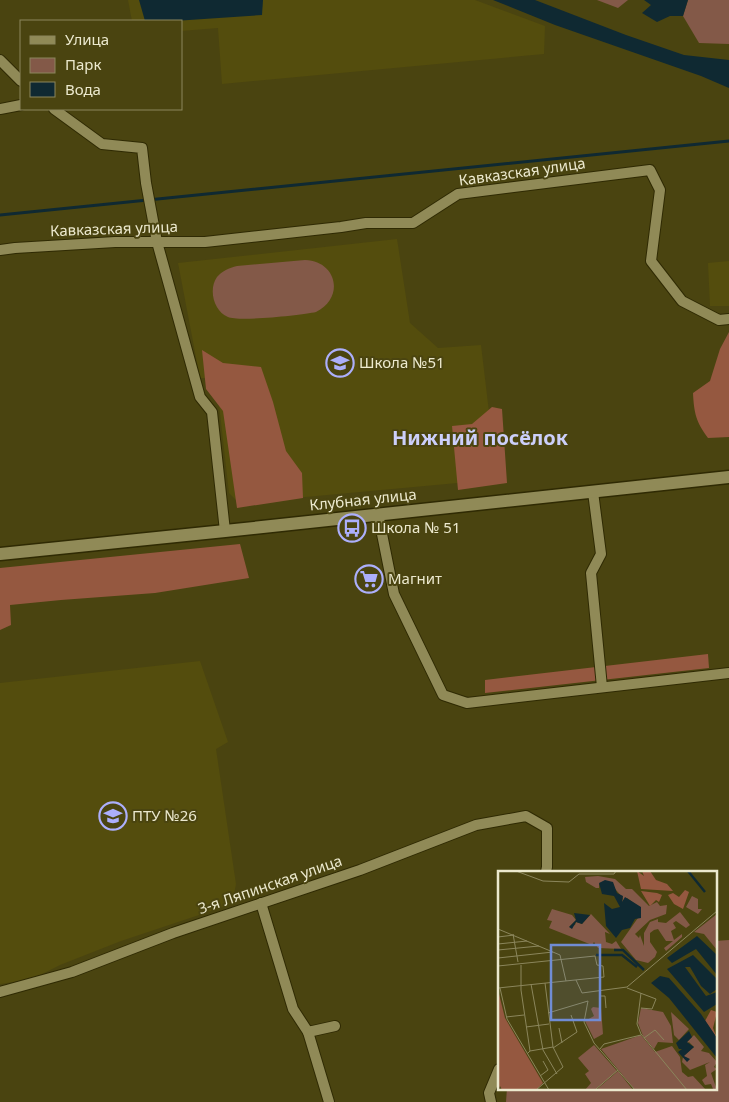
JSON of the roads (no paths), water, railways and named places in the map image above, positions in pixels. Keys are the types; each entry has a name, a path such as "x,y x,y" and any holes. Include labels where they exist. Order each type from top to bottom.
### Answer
{"street":[{"path":"0,60 20,79"},
{"path":"0,109 20,105"},
{"path":"55,110 102,144 142,148 146,183 157,242 200,397 212,412 225,532"},
{"name":"Кавказская улица","path":"0,250 115,242 204,242 366,223 413,223 458,194 650,170 660,190 651,261 682,301 719,320 729,319"},
{"name":"Клубная улица","path":"0,554 225,532 729,477"},
{"path":"594,492 601,554 591,573 602,687"},
{"path":"378,514 394,594 443,695 466,703 729,673"},
{"name":"3-я Ляпинская улица","path":"0,992 72,972 173,933 360,870 476,825 526,816 547,828 546,871"},
{"path":"260,903 293,1009 308,1032 329,1102"},
{"path":"308,1032 335,1026"},
{"path":"491,1102 490,1093 498,1072"}],"water":[{"path":"139,0 263,0 262,15 182,20 145,20"},
{"path":"493,0 535,0 684,55 729,60 729,88 701,76 555,25"},
{"path":"644,0 688,0 683,16 670,16 657,22 642,13 651,5"}],"waterway":[{"path":"0,215 729,141"}],"place":[{"name":"Школа №51","path":"340,363"},
{"name":"Школа № 51","path":"352,528"},
{"name":"Магнит","path":"369,579"},
{"name":"ПТУ №26","path":"113,816"}],"district":[{"name":"Нижний посёлок","path":"480,438"}]}
